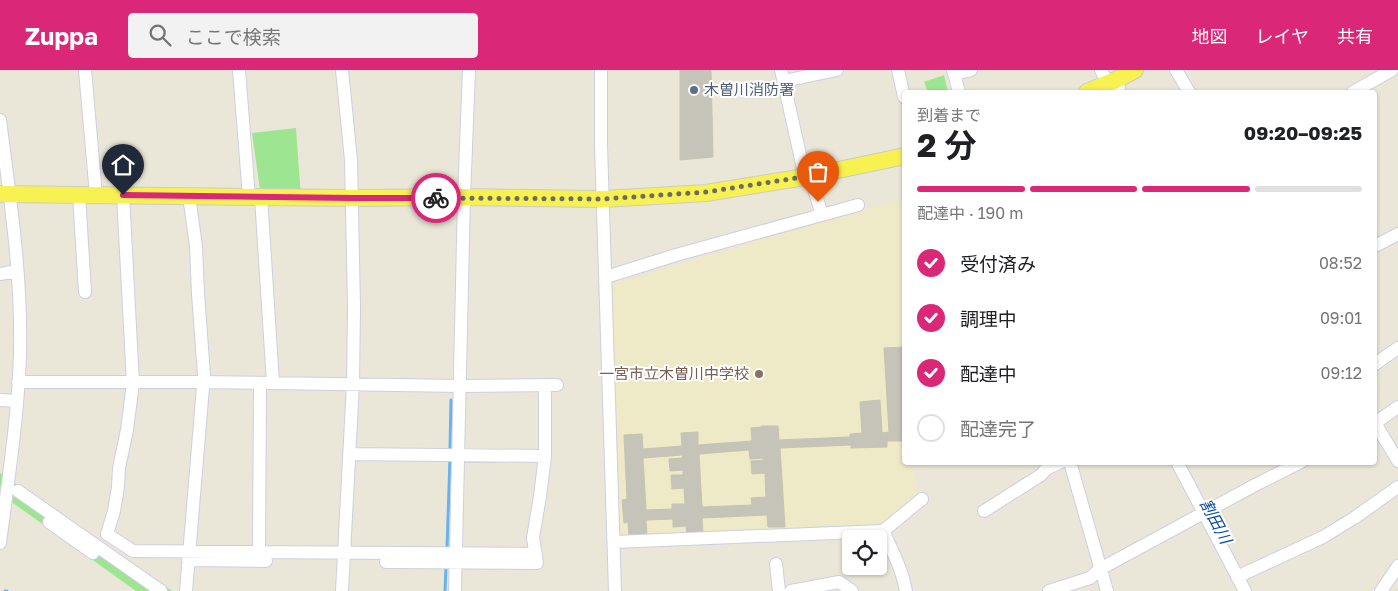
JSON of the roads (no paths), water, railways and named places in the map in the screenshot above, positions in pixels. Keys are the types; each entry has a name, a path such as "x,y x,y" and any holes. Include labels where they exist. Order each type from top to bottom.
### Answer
{"main road":[{"path":"1091,90 1135,70"},
{"path":"5,194 603,199 706,192 808,177 902,157"}],"street":[{"path":"86,70 96,195"},
{"path":"238,70 255,197 273,383"},
{"path":"342,70 351,160 354,307 353,384 342,591"},
{"path":"455,591 464,197 469,70"},
{"path":"601,70 603,199 616,591"},
{"path":"822,215 808,177 783,76 837,70"},
{"path":"898,70 902,90"},
{"path":"958,90 954,72 971,70"},
{"path":"1176,70 1188,90"},
{"path":"1357,90 1392,70"},
{"path":"0,120 5,194 19,294 20,355 0,543"},
{"path":"79,195 85,292"},
{"path":"18,382 133,383 204,382 551,386 545,456 533,538 538,563 456,558 189,556 133,551 107,534 114,511 133,383 123,195"},
{"path":"186,591 204,382 196,246 189,196"},
{"path":"606,278 676,255 858,205"},
{"path":"1377,245 1398,234"},
{"path":"0,274 17,271"},
{"path":"1377,363 1398,348"},
{"path":"259,552 260,383"},
{"path":"0,400 16,401"},
{"path":"1377,422 1398,407"},
{"path":"1377,426 1398,461"},
{"path":"350,454 545,456"},
{"path":"984,511 1055,465"},
{"path":"1071,465 1107,591"},
{"path":"1178,465 1201,515 1245,591"},
{"path":"1049,591 1090,578 1100,569 1295,465"},
{"path":"1238,577 1324,537 1398,487"},
{"path":"5,488 93,553"},
{"path":"5,488 161,591"},
{"path":"883,530 922,499"},
{"path":"614,542 842,532"},
{"path":"887,539 904,580 906,591"},
{"path":"189,556 259,552 344,557"},
{"path":"776,564 779,591"},
{"path":"1381,591 1398,566"},
{"path":"791,591 839,582 852,591"}],"waterway":[{"path":"450,449 451,400"},
{"path":"447,549 450,458"},
{"path":"445,591 446,567"}],"place":[{"name":"木曽川消防署","path":"694,90"},
{"name":"一宮市立木曽川中学校","path":"759,374"}],"water label":[{"name":"割田川","path":"1216,521"}]}
